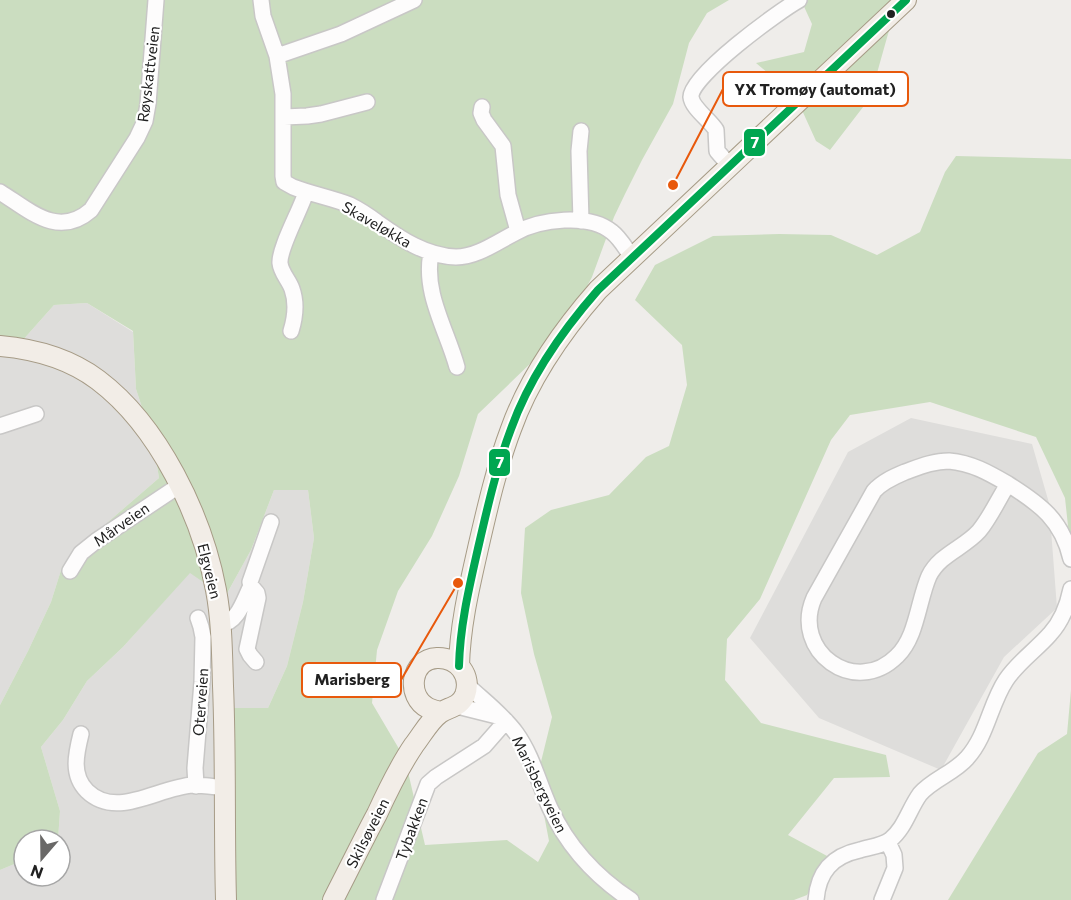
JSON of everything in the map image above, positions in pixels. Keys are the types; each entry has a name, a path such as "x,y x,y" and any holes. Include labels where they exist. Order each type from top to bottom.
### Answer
{"main road":[{"name":"Skilsøveien","path":"400,766 430,723 454,708 470,688 459,666 466,600 499,463 523,400 550,352 572,320 598,290 906,0"},
{"name":"Elgveien","path":"0,346 48,355 80,368 97,379 136,417 160,448 180,485 203,542 216,589 221,624 226,900"},
{"name":"Skilsøveien","path":"333,900 400,766 418,715 419,702 414,689 416,673 424,663 438,658 449,641 466,600"},
{"path":"438,658 450,659 459,666"},
{"path":"419,702 429,709 454,708"}],"street":[{"name":"Røyskattveien","path":"0,192 51,222 74,221 91,210 137,138 145,121 156,0"},
{"name":"Skaveløkka","path":"261,0 263,16 277,56 283,94 284,182 306,192 350,205 390,231 431,253 457,257 470,255 518,231 540,223 581,221 598,224 612,232 632,257"},
{"path":"277,56 341,34 414,0"},
{"path":"730,166 717,151 717,130 692,102 691,95 702,78 748,35 799,0"},
{"path":"284,117 321,114 367,102"},
{"path":"482,107 484,120 503,146 508,195 518,231"},
{"path":"581,131 579,151 581,221"},
{"path":"291,331 295,308 292,289 280,263 306,192"},
{"path":"431,253 428,268 434,299 457,367"},
{"path":"0,426 36,414"},
{"path":"1008,484 980,530 944,557 930,574 907,644 898,656 878,669 860,672 842,669 821,654 809,628 811,606 878,486 922,465 949,461 971,465 1008,484 1038,504 1053,519 1065,538 1071,559"},
{"name":"Mårveien","path":"70,571 81,553 96,541 180,485"},
{"path":"221,624 232,621 251,586 250,582 271,522"},
{"path":"251,586 258,598 247,649 256,662"},
{"path":"816,900 822,874 836,858 849,852 888,842 904,824 916,801 927,787 958,768 970,755 1006,681 1051,634 1062,616 1071,589"},
{"name":"Oterveien","path":"196,786 195,768 203,637 198,618"},
{"name":"Marisbergveien","path":"470,688 495,708 516,733 551,810 570,843 588,866 609,885 631,900"},
{"path":"454,708 504,719"},
{"name":"Tybakken","path":"384,900 428,784 484,746 504,719"},
{"path":"81,734 76,755 77,774 84,787 98,799 120,803 164,791 196,786 225,788"},
{"path":"882,900 895,868 894,855 888,842"}],"shaded area":[{"path":"87,303 133,332 136,389 153,441 159,478 108,522 62,567 51,602 0,705 0,346 22,341 54,305"},
{"path":"911,418 1032,444 1049,503 1057,608 1004,657 941,770 819,718 750,638 848,452"},
{"path":"274,490 308,490 314,538 303,602 287,666 268,708 224,900 0,900 0,870 12,865 12,888 72,888 72,828 59,828 60,811 41,747 63,720 87,681 123,647 190,572 225,597 251,550"}],"green space":[{"path":"0,0 729,0 707,13 689,43 673,104 625,194 592,277 562,333 478,414 459,476 432,536 398,591 377,650 372,703 405,759 425,845 507,840 538,862 549,841 537,778 552,717 534,654 521,593 525,528 551,510 609,495 646,457 669,446 687,385 682,345 635,300 655,265 713,236 831,235 877,255 920,232 945,172 956,156 1071,159 1071,554 1065,498 1036,437 930,402 850,415 831,440 760,599 727,639 725,680 761,723 886,755 890,777 834,778 788,835 829,857 807,895 794,900 224,900 222,758 234,708 268,708 287,666 303,602 314,538 308,490 274,490 251,550 225,597 190,573 123,647 87,681 63,720 41,747 60,811 59,828 12,828 12,865 0,870 0,705 51,602 62,567 108,522 159,478 153,441 136,389 133,331 87,303 54,305 22,341 0,346"},
{"path":"801,0 899,0 870,98 830,150 816,141 796,97 756,63 804,52 812,24"},
{"path":"1071,690 1071,900 948,900 1038,753 1067,734"}],"transit line":[{"name":"7","path":"459,666 466,604 497,471 519,409 548,355 598,290 906,0"}],"place":[{"name":"YX Tromøy (automat)","path":"673,185"},
{"name":"Marisberg","path":"458,583"}]}
